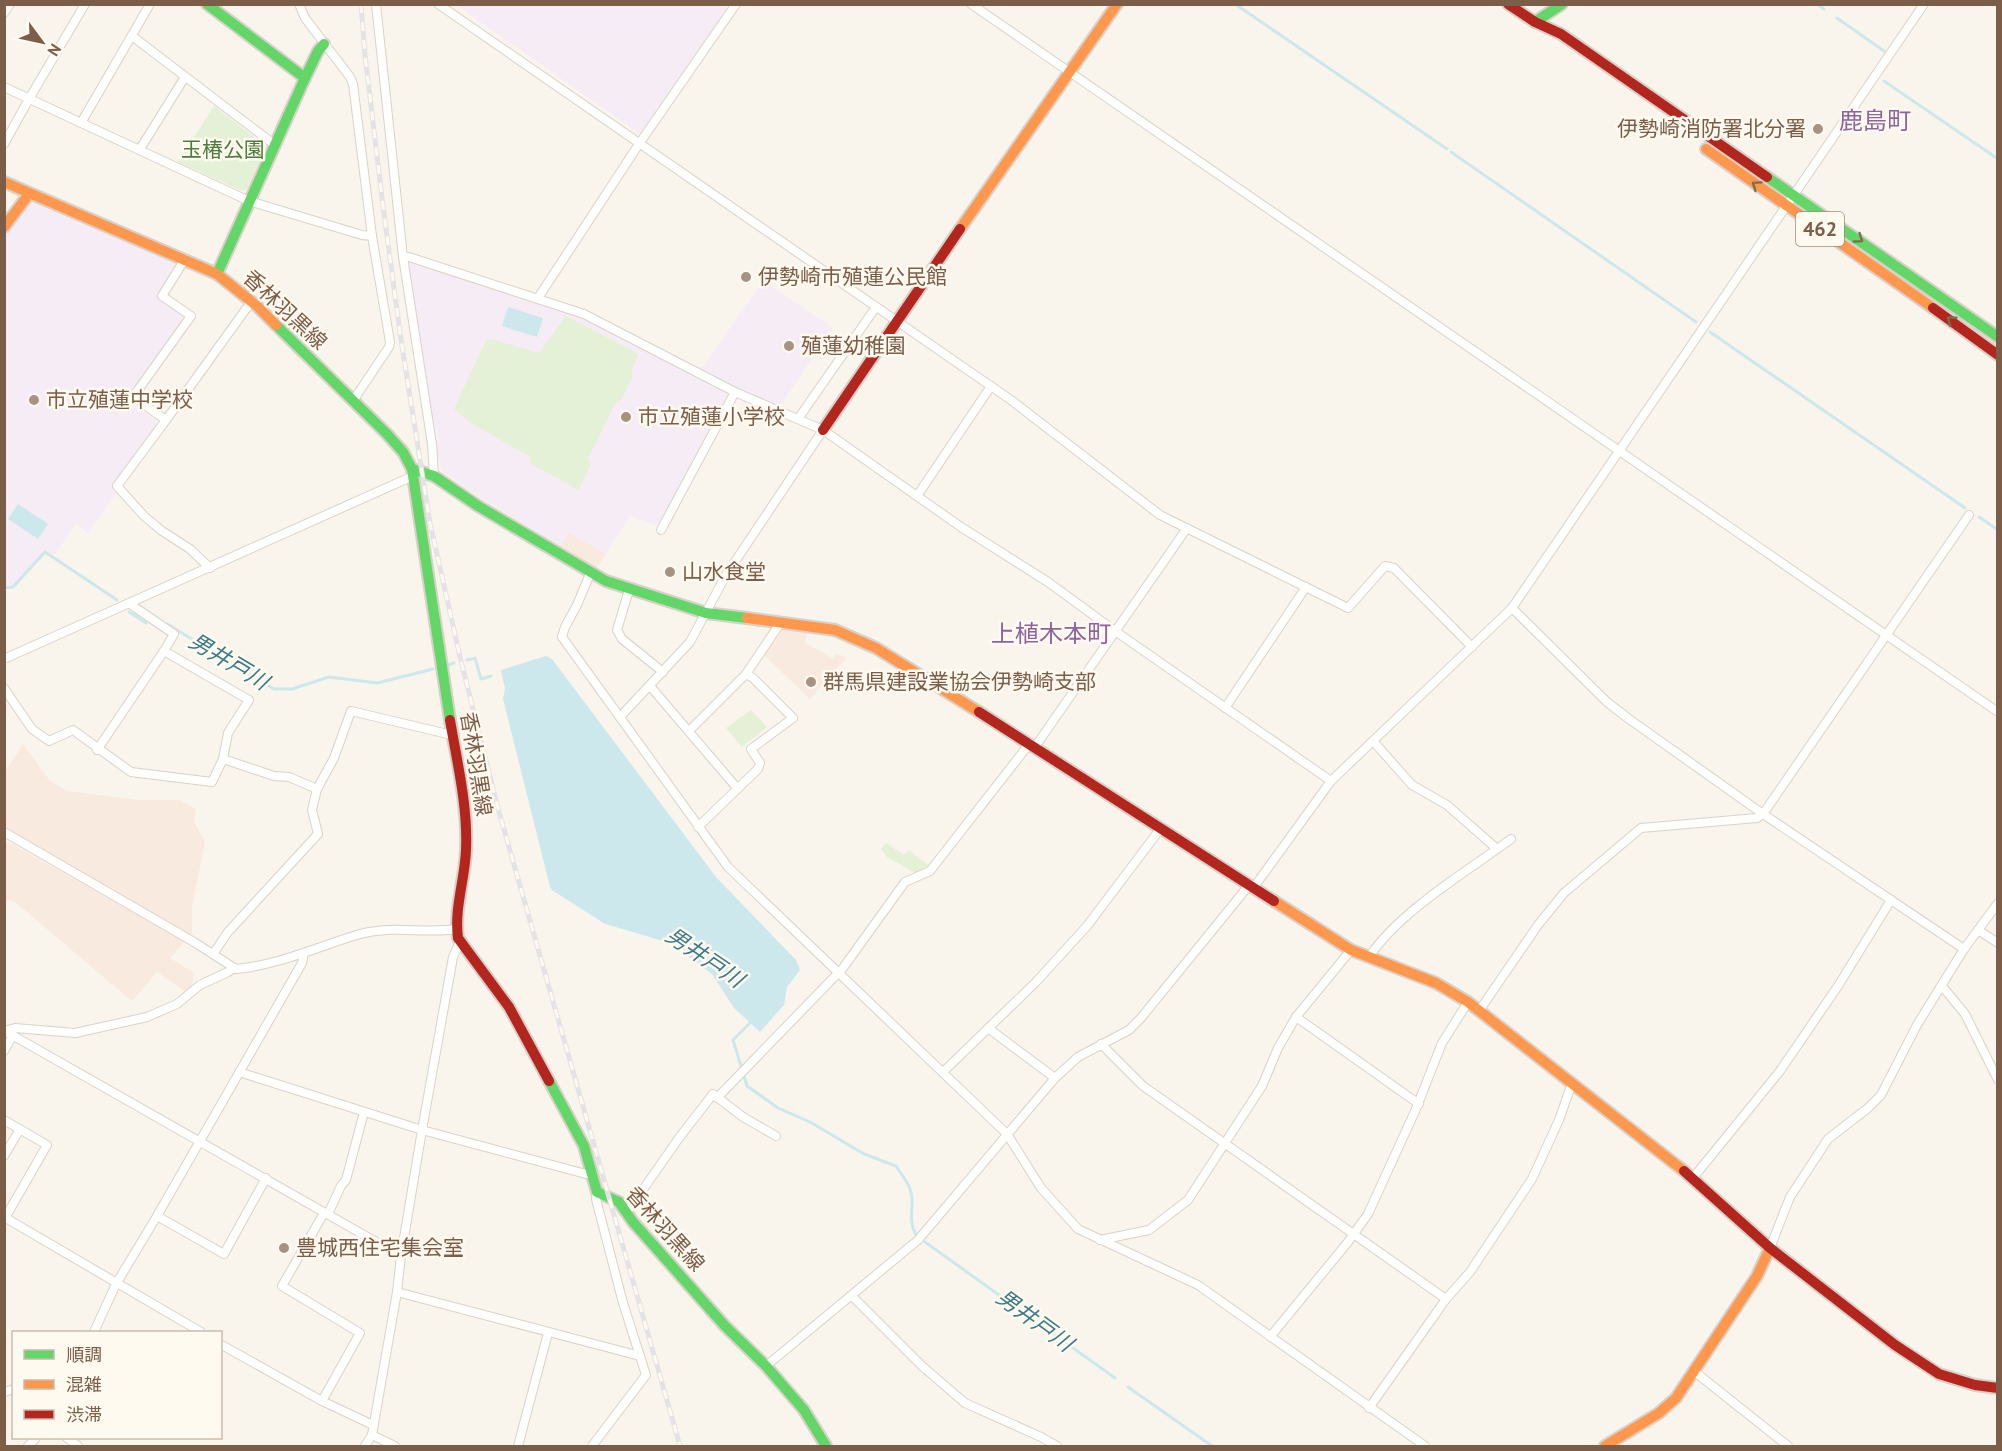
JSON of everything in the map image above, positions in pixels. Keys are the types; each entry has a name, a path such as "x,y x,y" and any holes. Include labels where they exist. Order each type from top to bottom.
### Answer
{"main road":[{"path":"207,4 305,78"},
{"path":"823,430 896,321 1117,4"},
{"name":"462","path":"1508,4 1535,22 1561,34 1998,337"},
{"path":"1535,22 1545,4"},
{"path":"1535,22 1563,4"},
{"name":"462","path":"1535,22 1555,41 1691,139 1919,297 1998,355"},
{"path":"217,274 305,78 318,51 324,44"},
{"name":"香林羽黒線","path":"4,182 217,274 251,302 399,447 412,472 465,807 465,870 456,929 459,942 521,1028 585,1146 597,1192 615,1200 725,1326 766,1366 804,1410 826,1446"},
{"path":"4,227 29,194"},
{"path":"412,472 434,476 478,506 590,574 629,590 706,613 835,630 876,648 1033,745 1351,950 1436,983 1468,1002 1693,1178 1770,1248 1894,1345 1939,1374 1976,1385 1998,1388"},
{"path":"1605,1446 1668,1406 1695,1372 1757,1276 1770,1248"}],"street":[{"path":"4,13 10,4"},
{"path":"4,144 85,4"},
{"path":"81,123 150,4"},
{"path":"299,4 305,18 353,84 372,236 390,342 352,401"},
{"path":"376,4 403,257 432,444 434,476"},
{"path":"438,4 991,386 1160,514 1348,608 1385,566 1394,568 1472,647"},
{"path":"538,298 639,144 736,4"},
{"path":"970,4 1998,712"},
{"path":"766,1366 918,1240 1055,1078 1078,1057 1129,1030 1141,1018 1252,885 1331,781 1512,608 1924,4"},
{"path":"132,36 275,146"},
{"path":"140,149 185,77"},
{"path":"4,87 249,201 372,236"},
{"path":"403,257 418,259 584,314 735,392 823,430 961,527 1048,582 1331,781"},
{"path":"166,420 132,398 191,316 162,296 185,259"},
{"path":"210,568 190,549 144,516 117,486 251,302"},
{"path":"798,419 876,307"},
{"path":"917,496 991,386"},
{"path":"661,530 735,392"},
{"path":"620,717 690,642 726,575 823,430"},
{"path":"4,660 210,568 412,472"},
{"path":"1479,1011 1538,925 1564,893 1641,828 1757,818 1763,814 1969,515"},
{"path":"717,1098 838,973 905,882 930,871 1033,745 1187,528"},
{"path":"590,574 562,638 728,867 1007,1134 1041,1188 1078,1229 1198,1285 1425,1446"},
{"path":"1226,708 1306,587"},
{"path":"629,590 616,630 622,639 663,672"},
{"path":"98,750 174,634 130,604"},
{"path":"1512,608 1607,702 1763,814 1964,950"},
{"path":"689,731 746,674 781,622"},
{"path":"4,688 32,729 49,741 73,730 131,772 212,782 223,759 228,733 249,700 164,651"},
{"path":"699,826 758,769 760,763 751,749 793,717 746,674"},
{"path":"650,686 738,788"},
{"path":"213,954 228,932 318,834 312,810 317,789 334,758 351,711 452,735"},
{"path":"1373,741 1412,785 1447,805 1497,849"},
{"path":"223,759 274,776 289,777 317,789"},
{"path":"943,1072 1035,982 1087,926 1161,828"},
{"path":"4,832 234,968 304,953 361,934 392,928 456,929"},
{"path":"1369,957 1377,945 1407,915 1511,839"},
{"path":"1693,1178 1780,1071 1838,986 1892,900"},
{"path":"1770,1248 1790,1197 1828,1139 1881,1095 1910,1037 1964,950 1998,903"},
{"path":"1978,930 1998,943"},
{"path":"365,1446 372,1435 422,1130 453,957 459,942"},
{"path":"1098,1240 1149,1230 1188,1200 1262,1086 1278,1048 1296,1017 1351,950"},
{"path":"94,1331 116,1284 302,963 304,953"},
{"path":"234,968 200,985 177,1004 147,1017 75,1033 15,1028 4,1031 401,1256"},
{"path":"1942,986 1965,1014 1998,1080"},
{"path":"1270,1337 1368,1214 1419,1104 1442,1043 1468,1002"},
{"path":"1296,1017 1419,1104"},
{"path":"988,1028 1055,1078"},
{"path":"4,1051 13,1035"},
{"path":"1101,1044 1143,1086 1446,1299"},
{"path":"239,1072 422,1130 592,1174"},
{"path":"1369,1408 1446,1299 1470,1272 1532,1179 1559,1120 1572,1083"},
{"path":"626,1214 713,1094 743,1118 776,1136"},
{"path":"322,1401 360,1333 282,1286 346,1180 364,1112"},
{"path":"4,1120 47,1145 5,1217 199,1331"},
{"path":"4,1156 20,1129"},
{"path":"157,1216 224,1254 266,1178"},
{"path":"592,1446 646,1375 623,1303 596,1199 597,1192"},
{"path":"397,1292 640,1356"},
{"path":"852,1296 922,1366 965,1403 1057,1446"},
{"path":"518,1446 548,1333"},
{"path":"222,1345 322,1401 373,1425"},
{"path":"1695,1372 1788,1446"},
{"path":"372,1435 395,1446"}],"shaded area":[{"path":"729,4 640,134 456,5"},
{"path":"33,203 174,263 176,266 157,297 183,315 183,319 126,400 156,420 157,424 112,487 116,493 88,533 76,524 54,555 45,550 13,586 4,586 4,238 29,205"},
{"path":"412,262 581,317 728,395 658,526 630,516 606,554 569,532 560,546 476,495 441,470 436,443 438,440 436,427 434,426 408,265"},
{"path":"763,281 833,328 779,407 700,371"},
{"path":"569,532 606,554 596,569 560,546"},
{"path":"780,627 811,631 807,634 805,643 832,658 837,653 846,658 810,699 762,653"},
{"path":"23,744 50,781 68,791 138,800 180,800 196,809 194,822 205,842 192,907 192,935 121,897 117,903 185,942 170,958 194,973 192,987 186,992 157,972 132,1001 15,902 9,900 5,902 5,840 115,902 119,895 5,828 5,772"}],"green space":[{"name":"玉椿公園","path":"214,106 262,143 265,149 247,189 242,191 178,162"},
{"path":"566,316 635,352 638,356 631,371 633,376 622,399 616,402 588,459 591,464 579,490 529,463 532,458 469,422 454,409 486,340 491,339 539,353"},
{"path":"751,710 767,727 742,747 726,728"},
{"path":"886,843 904,855 909,850 929,866 915,873 887,857 881,849"}],"water":[{"path":"508,307 543,318 537,337 502,326"},
{"path":"18,504 48,524 38,539 8,519"},
{"path":"546,656 552,659 716,877 796,960 800,970 787,987 784,1005 760,1032 734,1008 712,974 670,943 605,924 550,887 503,699 505,689 501,670"}],"waterway":[{"path":"1235,4 1447,149"},
{"path":"1817,4 1824,9"},
{"path":"1837,18 1884,51"},
{"path":"1884,81 1998,159"},
{"path":"1451,152 1696,322"},
{"path":"1710,332 1965,508"},
{"path":"1979,517 1998,530"},
{"name":"男井戸川","path":"4,588 13,587 45,552 117,600"},
{"name":"男井戸川","path":"129,612 146,623"},
{"name":"男井戸川","path":"167,624 274,689 292,689 329,677 377,683 433,669"},
{"name":"男井戸川","path":"467,660 475,658 481,679 491,676"},
{"name":"男井戸川","path":"446,666 454,663"},
{"name":"男井戸川","path":"752,1021 733,1040 747,1086 778,1108 810,1122 864,1154 896,1166 911,1192 912,1224 916,1235"},
{"name":"男井戸川","path":"925,1242 1115,1378"},
{"name":"男井戸川","path":"1128,1387 1212,1446"}],"railway":[{"path":"361,4 383,206 400,333 430,523 460,657 499,812 680,1446"}],"traffic: fast":[{"path":"207,4 305,78"},
{"path":"1535,22 1562,4"},
{"path":"217,274 305,78 318,51 324,44"},
{"path":"1767,177 1998,337"},
{"path":"276,325 387,434 403,452 412,469 450,720"},
{"path":"412,469 434,476 478,506 606,581 706,613 747,618"},
{"path":"549,1081 584,1146 597,1192 619,1202 633,1222 725,1326 766,1366 804,1410 826,1446"}],"traffic: slow":[{"path":"960,229 1117,4"},
{"path":"1706,149 1933,308"},
{"path":"4,182 217,274 257,306 276,325"},
{"path":"4,227 29,194"},
{"path":"747,618 835,630 876,648 979,712"},
{"path":"1274,901 1351,950 1436,983 1468,1002 1684,1171"},
{"path":"1605,1446 1659,1413 1676,1398 1757,1276 1770,1248"}],"traffic: jam":[{"path":"1508,4 1535,22 1561,34 1767,177"},
{"path":"823,430 960,229"},
{"path":"1933,308 1998,355"},
{"path":"979,712 1274,901"},
{"path":"450,720 461,784 466,834 465,861 457,916 458,938 509,1007 549,1081"},
{"path":"1684,1171 1770,1248 1895,1345 1939,1374 1975,1385 1998,1388"}],"place":[{"name":"伊勢崎消防署北分署","path":"1818,129"},
{"name":"伊勢崎市殖蓮公民館","path":"746,277"},
{"name":"殖蓮幼稚園","path":"789,346"},
{"name":"市立殖蓮中学校","path":"34,400"},
{"name":"市立殖蓮小学校","path":"626,417"},
{"name":"山水食堂","path":"670,572"},
{"name":"群馬県建設業協会伊勢崎支部","path":"811,682"},
{"name":"豊城西住宅集会室","path":"284,1248"}],"district":[{"name":"鹿島町","path":"1875,121"},
{"name":"上植木本町","path":"1051,634"}]}
